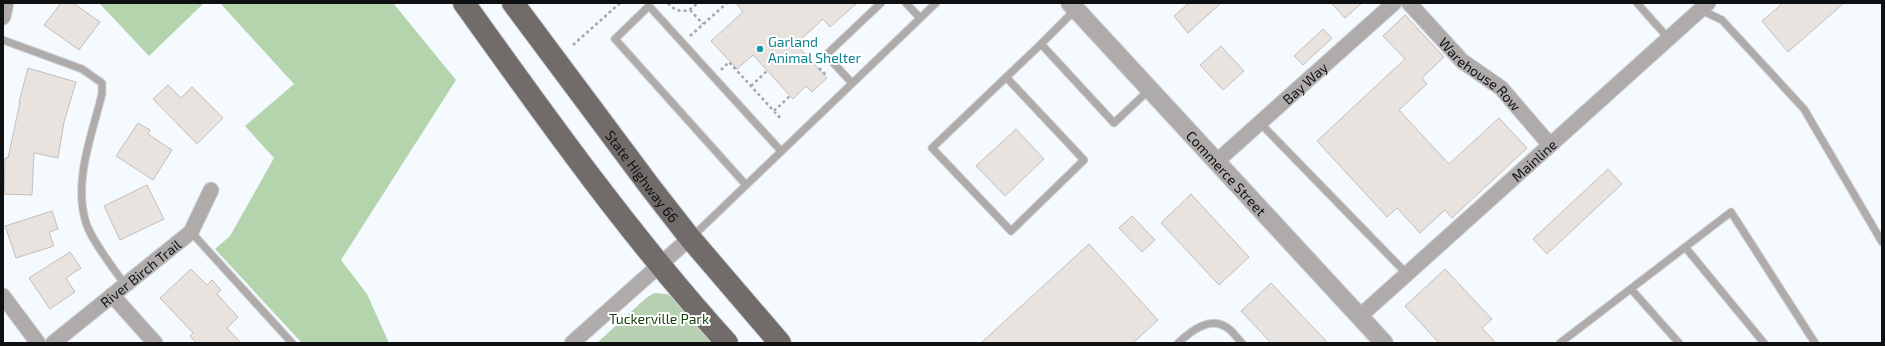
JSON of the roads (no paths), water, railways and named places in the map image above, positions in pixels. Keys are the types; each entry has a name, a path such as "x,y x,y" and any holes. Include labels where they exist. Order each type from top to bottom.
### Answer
{"main road":[{"path":"464,3 564,142 660,265 727,343"},
{"name":"State Highway 66","path":"513,3 600,122 690,238 780,343"}],"street":[{"path":"3,17 6,3"},
{"name":"Bay Way","path":"1216,162 1394,3"},
{"name":"Warehouse Row","path":"1409,3 1462,61 1501,88 1550,145"},
{"name":"Mainline","path":"1359,317 1669,39 1701,5"},
{"name":"Commerce Street","path":"1073,6 1384,343"},
{"name":"River Birch Trail","path":"52,343 191,232 211,190"},
{"path":"572,343 690,238"},
{"path":"112,295 155,343"},
{"path":"3,296 38,343"}],"lane":[{"path":"852,83 826,55 881,3"},
{"path":"906,3 920,18"},
{"path":"690,238 936,3"},
{"path":"1637,3 1669,39"},
{"path":"1701,5 1722,20 1804,109 1882,242"},
{"path":"746,185 615,38 649,6 781,151"},
{"path":"1006,77 1084,160 1011,231 932,148 1006,77 1041,44 1073,6"},
{"path":"3,40 82,69 102,83 102,94 82,172 81,202 87,224 125,285"},
{"path":"1041,44 1114,123 1149,90"},
{"path":"1260,123 1407,274"},
{"path":"1560,343 1731,212 1814,343"},
{"path":"191,232 292,343"},
{"path":"1686,247 1764,343"},
{"path":"1631,289 1679,343"},
{"path":"1178,343 1193,329 1216,323 1227,327 1242,343"}],"place":[{"name":"Garland Animal Shelter","path":"760,49"}],"park label":[{"name":"Tuckerville Park","path":"659,318"}]}
